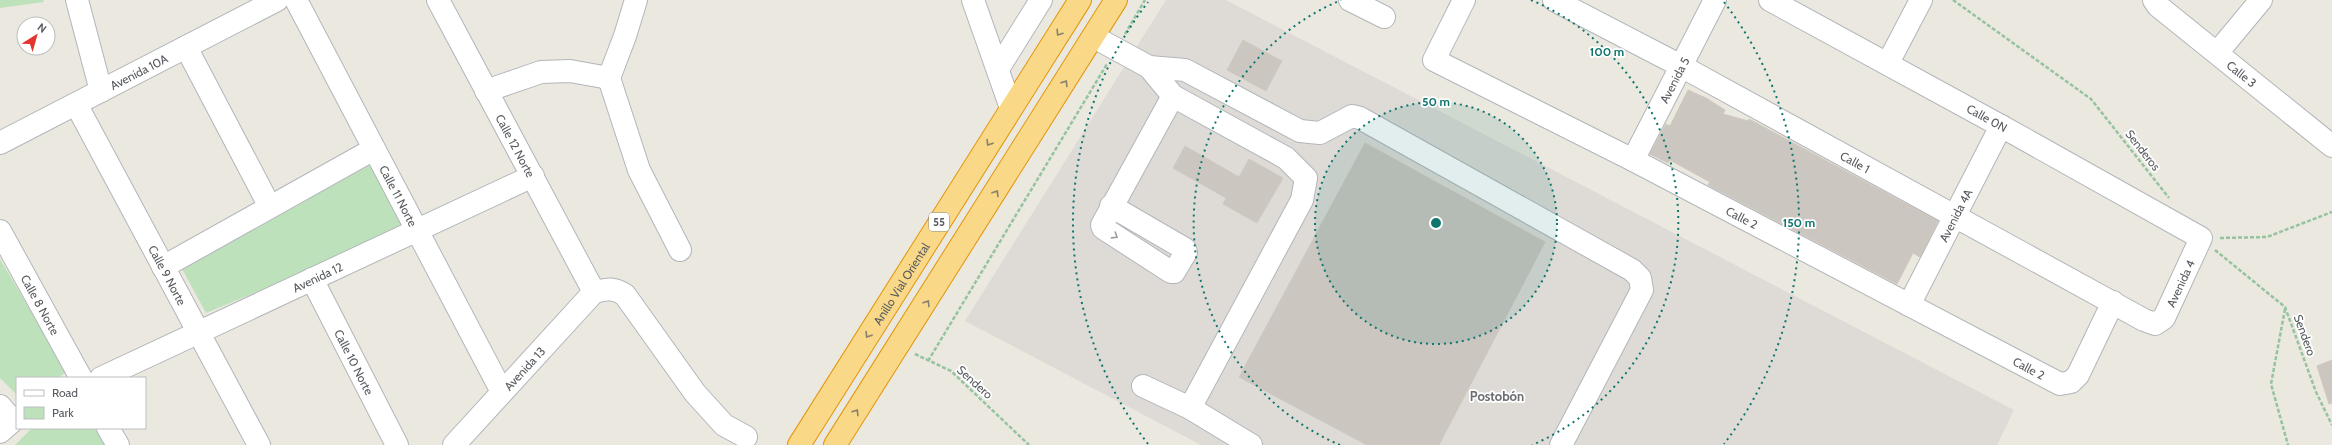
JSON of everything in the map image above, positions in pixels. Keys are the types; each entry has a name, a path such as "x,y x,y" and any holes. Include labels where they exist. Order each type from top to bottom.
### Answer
{"highway":[{"name":"Anillo Vial Oriental","path":"799,445 1080,0"},
{"path":"835,445 899,346 1116,0"}],"street":[{"path":"77,0 101,91"},
{"name":"Avenida 10A","path":"0,143 277,0"},
{"name":"Calle 11 Norte","path":"296,0 502,392"},
{"name":"Calle 12 Norte","path":"438,0 594,292"},
{"path":"636,0 625,36 609,78 639,170 680,250"},
{"path":"973,0 1011,108"},
{"path":"998,69 1041,0"},
{"path":"1350,0 1384,17"},
{"name":"Calle 2","path":"1464,0 1434,60 1633,160 2060,384 2071,382 2078,375 2113,302"},
{"name":"Calle 1","path":"1554,0 1681,66 2155,324"},
{"name":"Avenida 5","path":"1633,160 1715,0"},
{"name":"Calle 0N","path":"1770,0 1888,63 2201,238"},
{"path":"1888,63 1921,0"},
{"name":"Calle 3","path":"2154,0 2332,146"},
{"path":"2217,53 2261,0"},
{"path":"1094,37 1148,67 1173,96 1286,158 1306,178 1302,200 1190,408"},
{"path":"186,47 270,207"},
{"path":"1148,67 1185,70 1300,131 1320,133 1352,116 1360,118 1632,270 1640,278 1642,290 1561,445"},
{"path":"486,91 541,72 570,71 609,78"},
{"path":"1111,206 1173,96"},
{"name":"Calle 9 Norte","path":"76,104 259,445"},
{"name":"Avenida 4A","path":"1909,305 2001,126"},
{"path":"1286,158 1300,131"},
{"path":"164,267 374,149"},
{"name":"Avenida 12","path":"103,377 533,176"},
{"name":"Calle 8 Norte","path":"0,231 80,377"},
{"name":"Avenida 4","path":"2155,324 2164,318 2201,238"},
{"name":"Calle 10 Norte","path":"312,280 397,445"},
{"path":"594,292 609,288 617,289 625,295 695,393 724,424 746,437"},
{"name":"Avenida 13","path":"454,445 594,292"},
{"path":"1143,386 1190,408 1251,445"},
{"path":"109,429 118,445"}],"path":[{"path":"928,360 1146,0"},
{"name":"Senderos","path":"1953,0 2092,99 2173,202"},
{"path":"2201,238 2267,237 2332,212"},
{"name":"Sendero","path":"2201,238 2285,307 2316,392 2332,425"},
{"path":"2285,307 2271,384 2288,445"},
{"name":"Sendero","path":"899,346 951,371 1029,445"}],"shaded area":[{"path":"1166,0 1226,0 2014,410 1997,445 1201,445 965,321"}],"green space":[{"path":"0,0 43,0 44,2 0,8"},
{"path":"370,165 407,230 206,313 182,269"},
{"path":"0,259 67,372 59,377 16,377 16,394 0,378"},
{"path":"31,429 96,429 105,445 15,445"}],"building":[{"path":"1243,40 1282,61 1266,91 1227,70"},
{"path":"1688,90 1706,98 1725,110 1723,114 1748,121 1749,119 1938,221 1920,257 1913,253 1897,284 1708,185 1710,182 1670,160 1668,163 1650,154 1666,124 1670,126"},
{"path":"1365,143 1545,242 1439,445 1367,445 1239,377"},
{"path":"1185,146 1239,177 1249,159 1283,178 1257,223 1223,204 1226,198 1173,168"},
{"path":"2332,360 2332,403 2329,404 2317,366"}],"district":[{"name":"Postobón","path":"1497,396"}]}
